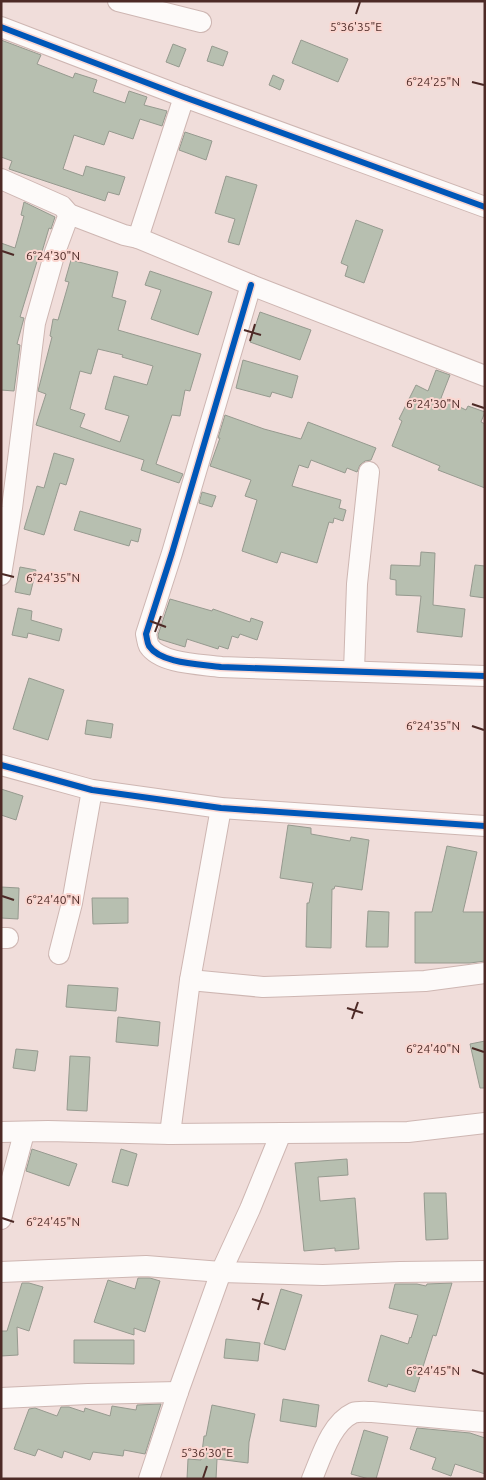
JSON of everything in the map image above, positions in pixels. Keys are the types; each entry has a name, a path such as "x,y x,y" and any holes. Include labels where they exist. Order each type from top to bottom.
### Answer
{"street":[{"path":"118,1 202,22"},
{"path":"1,27 485,206"},
{"path":"138,238 184,96"},
{"path":"1,179 62,206 69,214 124,235 138,238 251,285 485,376"},
{"path":"1,575 12,508 35,323 55,252 69,214"},
{"path":"251,285 172,553 146,634 148,644 154,651 164,657 178,661 221,667 485,676"},
{"path":"354,672 357,584 369,472"},
{"path":"1,765 92,790 221,808 485,826"},
{"path":"59,954 72,903 92,790"},
{"path":"170,1134 190,980 221,808"},
{"path":"190,980 263,987 425,981 485,973"},
{"path":"1,1132 48,1131 170,1134 408,1132 485,1123"},
{"path":"1,1219 24,1133"},
{"path":"149,1479 221,1272 250,1209 281,1133"},
{"path":"1,1272 146,1266 221,1272 323,1275 485,1271"},
{"path":"1,1398 178,1392"},
{"path":"312,1479 337,1424 354,1412 485,1422"}],"building":[{"path":"1,40 41,55 37,64 73,78 75,73 97,80 93,92 125,103 129,91 147,97 144,105 167,111 162,126 140,119 133,139 109,131 104,145 74,135 63,169 83,176 86,166 125,177 119,195 108,192 105,201 9,169 12,161 1,157"},
{"path":"301,40 348,59 338,82 292,63"},
{"path":"173,44 186,49 179,67 166,62"},
{"path":"212,46 228,52 223,66 207,61"},
{"path":"273,75 284,80 280,90 269,85"},
{"path":"185,132 212,141 206,160 179,150"},
{"path":"226,176 257,185 239,245 228,242 235,219 215,213"},
{"path":"24,202 55,217 51,229 49,228 41,255 39,255 20,317 24,318 17,344 20,345 14,391 1,390 1,243 15,248 24,216 21,215"},
{"path":"356,220 383,230 364,283 345,276 348,266 341,263"},
{"path":"71,260 118,272 112,297 126,301 118,330 201,354 190,391 185,390 180,416 172,415 156,464 183,474 179,483 141,470 144,460 36,425 46,394 38,391 52,337 50,336 53,319 58,320 69,282 65,281","holes":["98,349 123,355 122,357 153,366 147,385 114,376 105,409 129,416 120,442 80,427 85,414 70,409 80,371 91,374"]},
{"path":"150,271 212,292 198,335 151,319 161,290 145,285"},
{"path":"260,312 311,330 300,360 250,342"},
{"path":"243,360 298,376 292,398 272,392 270,397 236,388"},
{"path":"436,370 450,375 441,398 466,410 468,406 485,412 481,422 485,424 485,488 438,470 440,466 392,446 402,421 399,419 416,385 428,391"},
{"path":"225,415 264,429 301,439 308,422 376,448 371,460 365,461 360,465 357,472 347,468 345,473 311,460 308,468 299,465 292,486 341,500 339,508 346,510 343,521 334,518 333,523 329,522 317,563 281,552 277,563 242,551 257,500 245,496 251,480 210,466 220,438 218,438"},
{"path":"54,453 74,459 66,485 60,483 44,535 24,529 37,486 44,488"},
{"path":"202,492 216,496 212,507 199,503"},
{"path":"80,511 141,529 138,542 131,540 129,546 74,530"},
{"path":"421,552 435,553 433,605 465,609 462,637 417,632 421,596 396,595 396,580 390,579 391,565 420,566"},
{"path":"475,565 485,566 485,598 470,596"},
{"path":"20,567 36,570 30,595 15,592"},
{"path":"170,599 212,611 213,609 250,622 251,618 263,622 257,640 240,634 238,638 232,636 228,649 219,646 218,649 187,639 185,647 159,639 158,635"},
{"path":"18,608 32,611 31,620 62,629 59,641 28,633 27,638 12,635"},
{"path":"29,678 64,690 48,740 13,729"},
{"path":"87,720 113,724 111,738 85,734"},
{"path":"1,789 23,796 16,820 1,815"},
{"path":"288,825 311,828 311,834 350,841 351,837 369,840 362,890 335,886 332,889 331,948 306,947 307,903 309,903 313,883 280,878"},
{"path":"447,846 477,852 463,912 485,912 485,961 470,963 415,963 415,912 432,912"},
{"path":"1,887 19,888 18,919 1,918"},
{"path":"92,898 128,898 128,923 93,924"},
{"path":"368,911 389,912 388,947 366,947"},
{"path":"68,985 118,988 116,1011 66,1007"},
{"path":"118,1017 160,1022 158,1046 116,1042"},
{"path":"485,1041 485,1088 480,1088 470,1044"},
{"path":"16,1049 38,1051 35,1071 13,1068"},
{"path":"70,1056 90,1057 87,1111 67,1110"},
{"path":"32,1149 77,1164 69,1186 26,1171"},
{"path":"121,1149 137,1154 128,1186 112,1182"},
{"path":"347,1159 348,1175 318,1177 320,1201 355,1198 359,1249 335,1251 335,1248 304,1251 295,1163"},
{"path":"424,1193 446,1193 448,1239 426,1240"},
{"path":"138,1278 150,1278 160,1281 145,1332 134,1328 134,1335 94,1322 108,1280 135,1289"},
{"path":"22,1283 43,1287 29,1331 17,1327 18,1355 1,1356 1,1331 7,1331"},
{"path":"452,1283 436,1336 433,1335 415,1392 388,1384 387,1387 368,1381 381,1335 408,1344 418,1315 389,1308 395,1284 426,1286 427,1284"},
{"path":"281,1289 302,1295 285,1350 264,1344"},
{"path":"226,1339 260,1343 258,1361 224,1358"},
{"path":"74,1340 134,1340 134,1364 74,1363"},
{"path":"283,1399 319,1405 316,1427 280,1421"},
{"path":"161,1404 145,1454 124,1450 123,1456 93,1452 90,1460 64,1451 62,1458 38,1449 35,1456 14,1449 29,1409 35,1408 57,1416 61,1407 69,1407 84,1412 85,1408 110,1416 112,1406 136,1410 137,1405"},
{"path":"212,1405 255,1414 249,1442 248,1463 217,1459 216,1479 187,1479 188,1459 201,1460 204,1436 206,1436"},
{"path":"417,1428 470,1433 485,1438 485,1474 455,1464 451,1476 432,1469 436,1458 410,1449"},
{"path":"364,1430 388,1437 376,1479 351,1474"}],"cycle path":[{"path":"1,27 184,97 485,207"},
{"path":"251,285 172,553 146,634 149,646 155,652 172,660 221,667 485,676"},
{"path":"1,765 92,790 221,808 485,826"}]}
